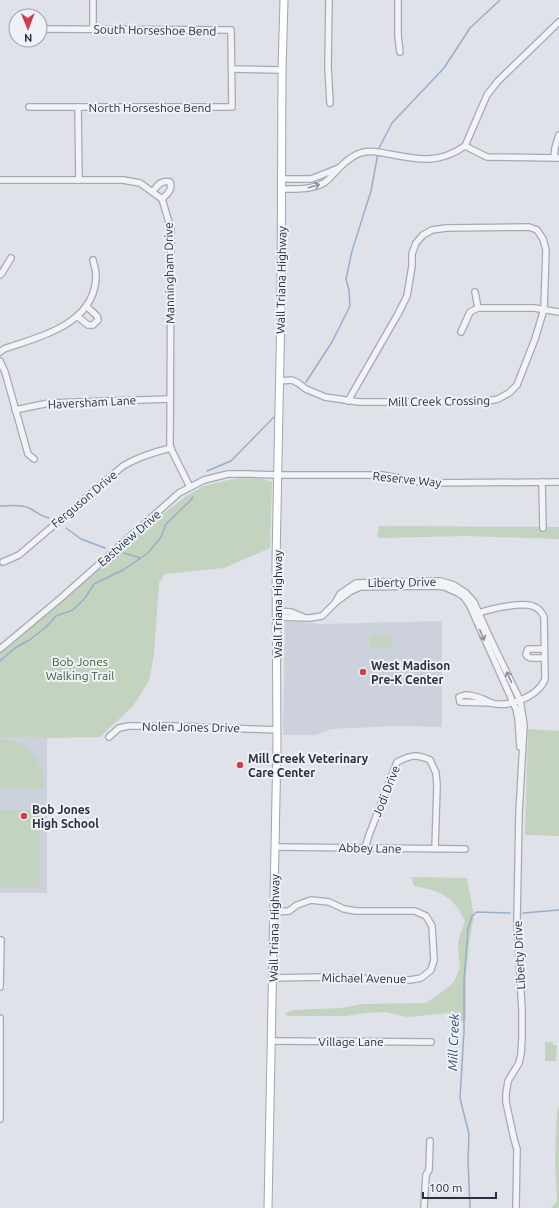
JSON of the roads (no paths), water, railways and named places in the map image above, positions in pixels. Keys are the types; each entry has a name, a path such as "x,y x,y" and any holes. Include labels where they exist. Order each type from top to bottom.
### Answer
{"main road":[{"name":"Wall Triana Highway","path":"268,1208 276,847 278,475 284,0"}],"street":[{"path":"93,0 93,29"},
{"path":"329,0 328,67 330,103"},
{"path":"398,0 398,36 400,52"},
{"path":"282,179 310,178 320,176 339,167 362,152 370,151 414,159 442,158 450,155 465,146 487,95 498,81 559,22"},
{"name":"South Horseshoe Bend","path":"48,29 231,30 232,69"},
{"path":"232,69 282,70"},
{"name":"North Horseshoe Bend","path":"29,107 232,107 232,69"},
{"path":"78,107 79,180"},
{"path":"465,146 478,154 487,157 556,158 555,148 559,135"},
{"path":"282,189 304,189 318,186 328,180 339,167"},
{"name":"Manningham Drive","path":"0,180 123,180 140,183 162,199 168,214 171,229 169,434 171,448 190,487"},
{"path":"153,191 161,182 170,182 170,191 162,199"},
{"name":"Mill Creek Crossing","path":"279,381 292,380 306,389 325,397 348,401 442,403 482,402 498,399 509,393 517,385 535,339 544,309 546,250 543,238 537,230 529,227 446,228 432,230 423,235 416,243 412,254 412,266 407,296 348,401"},
{"path":"0,275 11,258"},
{"path":"0,352 4,349 60,329 78,317 86,306 94,289 96,274 93,260"},
{"path":"475,292 478,308"},
{"path":"78,317 88,325 93,325 96,323 98,320 97,316 86,306"},
{"path":"461,332 470,312 478,308 544,309 559,312"},
{"path":"0,361 5,372 28,454 34,459"},
{"name":"Haversham Lane","path":"16,410 49,403 170,399"},
{"name":"Ferguson Drive","path":"3,562 19,555 123,466 135,459 171,448"},
{"name":"Eastview Drive","path":"0,649 61,598 179,493 204,480 228,474 278,475"},
{"name":"Reserve Way","path":"278,475 382,475 425,483 559,482"},
{"path":"542,482 543,528"},
{"name":"Liberty Drive","path":"277,614 291,612 303,618 315,618 322,616 335,603 340,594 356,583 440,581 454,585 466,593 474,602 476,614 513,702 518,718 522,755"},
{"path":"476,614 503,606 534,606 544,617 543,684 532,695 520,700 498,705 479,696 473,695 460,696 459,700 463,703 491,703"},
{"name":"Liberty Drive","path":"476,614 489,636 520,700 524,725 519,813 517,920 522,1037 519,1063 508,1080 506,1094 506,1102 517,1149 516,1208"},
{"path":"544,649 528,649 526,654 530,658 544,658"},
{"name":"Nolen Jones Drive","path":"109,737 119,728 129,726 277,730"},
{"name":"Jodi Drive","path":"365,848 397,762 407,756 419,755 430,760 436,773 435,849"},
{"name":"Abbey Lane","path":"276,847 464,849"},
{"name":"Michael Avenue","path":"273,978 410,980 421,978 431,970 434,960 432,926 426,916 414,911 356,911 344,909 329,902 311,900 297,905 290,911 274,912"},
{"path":"0,987 1,940"},
{"path":"0,1018 0,1119"},
{"name":"Village Lane","path":"271,1041 431,1042"},
{"path":"424,1208 426,1175 429,1170 430,1141"}],"waterway":[{"path":"378,150 392,123 444,68 470,28 500,0"},
{"path":"306,382 332,342 350,306 349,290 346,279 352,251 371,191 378,153"},
{"path":"207,471 231,461 274,417"},
{"path":"0,661 15,648 31,639 46,627 56,616 73,610 85,598 94,584 123,570 148,553 161,537 166,524 193,497"},
{"path":"0,506 22,506 49,518"},
{"path":"66,528 81,539 105,548"},
{"path":"124,553 140,558"},
{"name":"Mill Creek","path":"523,913 559,910"},
{"name":"Mill Creek","path":"470,1208 468,1160 469,1134 460,1098 464,1032 464,981 468,929 472,916 477,912 510,913"}],"place":[{"name":"West Madison Pre-K Center","path":"363,672"},
{"name":"Mill Creek Veterinary Care Center","path":"240,765"},
{"name":"Bob Jones High School","path":"24,816"}],"park label":[{"name":"Bob Jones Walking Trail","path":"80,668"}]}
